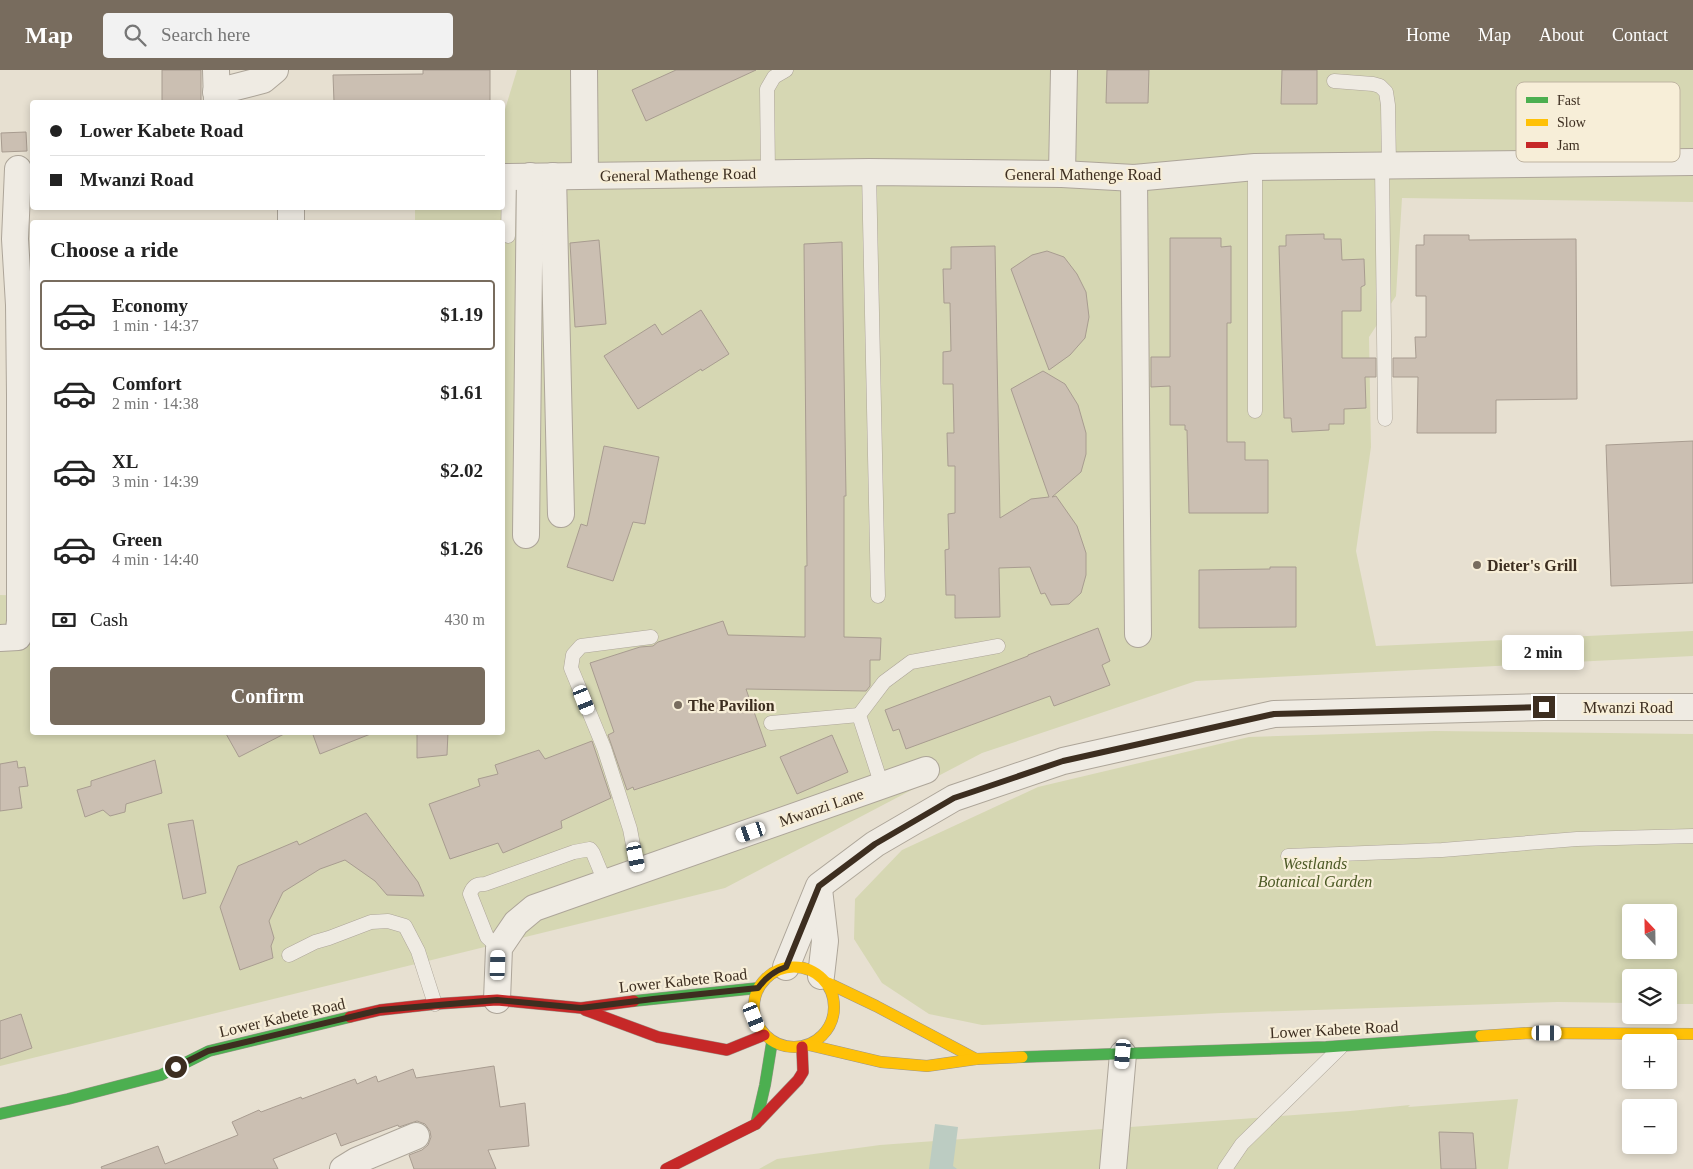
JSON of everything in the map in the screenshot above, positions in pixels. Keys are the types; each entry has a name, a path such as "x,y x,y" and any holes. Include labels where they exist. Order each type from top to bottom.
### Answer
{"main road":[{"path":"786,967 811,970 824,980 834,997 835,1012 831,1026 821,1037 805,1046 786,1047 768,1038 758,1027 754,1017 754,997 758,988 772,973 786,967"},
{"name":"Lower Kabete Road","path":"824,980 976,1059"},
{"name":"Lower Kabete Road","path":"0,1114 68,1100 160,1075 208,1051 380,1010 497,1000 581,1008 758,988"},
{"name":"Lower Kabete Road","path":"581,1008 658,1037 727,1050 768,1038"},
{"name":"Lower Kabete Road","path":"805,1046 881,1062 927,1066 976,1059 1342,1046 1528,1033 1693,1034"},
{"path":"756,1124 765,1084 768,1038"},
{"path":"666,1169 756,1124 798,1080 803,1072 805,1046"}],"street":[{"path":"216,88 263,80 275,70"},
{"path":"584,70 585,175"},
{"path":"1062,174 1064,70"},
{"name":"General Mathenge Road","path":"523,176 869,172 1062,174 1134,178 1255,167 1693,162"},
{"path":"17,169 15,239 19,305 20,404 20,621 17,637"},
{"path":"523,176 561,514"},
{"path":"523,176 526,535"},
{"path":"1134,178 1138,634"},
{"name":"Mwanzi Road","path":"819,886 875,844 954,798 1063,761 1274,714 1544,707 1693,708"},
{"name":"Mwanzi Lane","path":"499,948 516,923 534,908 926,770"},
{"path":"786,967 819,886"},
{"path":"819,886 826,941 824,980"},
{"path":"497,1000 499,948"},
{"path":"1113,1169 1123,1054"},
{"path":"343,1169 356,1161 416,1136"}],"lane":[{"path":"768,173 768,89 774,77 786,70"},
{"path":"1334,81 1373,84 1380,86 1386,92 1388,106 1385,419"},
{"path":"1255,167 1255,411"},
{"path":"869,172 878,596"},
{"path":"508,236 523,176"},
{"path":"638,871 630,829 604,748 571,668 573,655 580,646 651,637"},
{"path":"771,723 859,715 884,682 911,662 998,646"},
{"path":"859,715 882,786"},
{"path":"1288,856 1442,850 1577,839 1693,836"},
{"path":"499,948 487,937 470,894 473,887 574,852 590,849 606,882"},
{"path":"289,955 315,942 371,922 388,921 406,926 418,951 435,1004"},
{"path":"1225,1169 1242,1144 1342,1046"}],"green space":[{"path":"517,70 1693,70 1693,202 1402,198 1396,296 1369,337 1371,447 1356,551 1376,646 1693,631 1693,656 1196,681 982,753 725,888 0,1066 0,595 30,596 30,735 505,735 505,220 415,220 415,210 505,210 505,109"},
{"name":"Westlands Botanical Garden","path":"1435,731 1693,734 1693,1004 1677,1004 1677,969 1622,969 1622,1003 1558,1002 1221,1013 982,1025 929,1014 882,983 854,939 855,899 902,850 1038,787 1249,737"},
{"path":"1518,1099 1508,1169 759,1169 777,1159 880,1145 1410,1105 1408,1107"}],"shaded area":[{"path":"935,1124 958,1127 953,1166 957,1169 929,1169"}],"building":[{"path":"162,70 201,70 201,100 162,100"},
{"path":"423,70 490,70 490,100 334,100 333,75 423,74"},
{"path":"676,70 756,70 646,121 632,90"},
{"path":"1107,70 1149,70 1148,103 1106,103"},
{"path":"1282,70 1317,70 1317,104 1281,104"},
{"path":"26,132 27,151 2,152 1,133"},
{"path":"1324,234 1324,239 1341,239 1342,260 1364,259 1365,285 1361,287 1361,311 1342,311 1342,358 1376,358 1376,377 1365,377 1366,408 1344,409 1344,424 1329,424 1329,430 1292,432 1291,418 1284,418 1279,246 1286,246 1286,235"},
{"path":"1424,235 1469,235 1469,240 1576,239 1577,399 1496,400 1496,433 1417,433 1418,377 1393,377 1393,358 1416,358 1415,337 1426,337 1426,296 1416,296 1416,245 1424,245"},
{"path":"1170,238 1221,238 1221,247 1231,246 1231,323 1227,323 1227,442 1245,442 1245,460 1268,460 1268,513 1189,513 1187,430 1185,430 1185,425 1170,425 1170,386 1151,387 1151,357 1170,357"},
{"path":"599,240 606,324 575,327 570,243"},
{"path":"842,242 846,496 844,496 844,637 881,638 880,660 870,660 870,686 866,691 746,689 766,746 634,790 633,787 627,790 608,735 614,732 590,663 640,647 653,646 658,642 723,621 728,635 805,637 805,566 807,566 804,244"},
{"path":"995,246 1000,518 1031,499 1049,497 1011,389 1043,371 1065,384 1078,405 1086,433 1086,454 1081,472 1052,497 1056,496 1077,526 1086,553 1086,575 1081,593 1069,604 1051,605 1045,593 1041,594 1030,567 999,568 1000,617 955,618 955,595 946,595 945,550 949,549 948,514 955,513 955,466 948,466 947,433 954,433 953,384 943,384 943,352 951,351 950,303 944,303 943,269 951,269 951,247"},
{"path":"1047,251 1064,257 1077,274 1086,292 1089,317 1085,338 1070,355 1049,370 1011,269 1032,255"},
{"path":"701,310 729,354 702,371 701,369 638,409 604,356 655,324 662,335"},
{"path":"1693,441 1693,583 1611,586 1606,445"},
{"path":"604,446 659,457 645,524 633,522 613,581 567,567 581,524 587,526"},
{"path":"1270,567 1296,567 1296,627 1199,628 1199,570 1270,569"},
{"path":"1098,628 1110,661 1102,665 1110,685 1054,706 1050,696 906,749 899,729 893,731 885,710"},
{"path":"227,735 282,735 239,757"},
{"path":"313,735 368,735 320,754"},
{"path":"417,735 448,735 447,755 417,758"},
{"path":"832,735 848,772 797,794 780,757"},
{"path":"592,741 611,798 561,821 562,828 503,853 498,843 450,859 429,804 480,786 478,779 498,774 495,765 539,750 545,759"},
{"path":"155,760 162,793 126,804 125,812 110,816 103,810 85,817 77,790 91,786 91,781"},
{"path":"17,761 18,768 25,767 28,786 19,787 22,808 0,811 0,764"},
{"path":"366,813 418,882 424,896 387,895 375,881 345,860 320,869 283,892 269,921 274,938 271,946 273,958 240,970 220,907 238,866 297,841 299,845"},
{"path":"193,820 206,893 183,899 168,824"},
{"path":"21,1014 32,1048 0,1059 0,1021"},
{"path":"494,1066 500,1107 525,1103 529,1146 488,1150 496,1169 414,1169 409,1155 422,1150 428,1145 431,1137 430,1131 425,1124 417,1121 399,1127 398,1125 341,1146 336,1133 273,1159 278,1169 102,1169 101,1167 158,1146 165,1164 238,1135 232,1122 259,1110 261,1112 301,1097 302,1099 355,1079 357,1084 376,1076 378,1082 413,1069 416,1078"},
{"path":"1439,1132 1473,1133 1476,1169 1441,1169"}],"traffic: fast":[{"path":"634,1001 758,988"},
{"path":"0,1114 161,1075 209,1051 350,1017"},
{"path":"1022,1057 1326,1047 1481,1036"},
{"path":"756,1124 772,1042"}],"traffic: slow":[{"path":"786,967 802,967 823,978 834,999 834,1007 834,1015 823,1036 802,1047 786,1047 772,1041 760,1029 754,1015 754,999 760,985 772,973 786,967"},
{"path":"828,983 976,1059"},
{"path":"1481,1036 1528,1033 1693,1034"},
{"path":"809,1045 881,1062 927,1066 976,1059 1022,1057"}],"traffic: jam":[{"path":"350,1017 380,1010 497,1000 581,1008 634,1001"},
{"path":"585,1010 658,1037 727,1050 764,1035"},
{"path":"666,1169 756,1124 798,1080 803,1072 802,1047"}],"place":[{"name":"Dieter's Grill","path":"1477,565"},
{"name":"The Pavilion","path":"678,705"}],"route":[{"path":"176,1067 208,1051 380,1010 497,1000 581,1008 758,988 772,973 786,967 819,886 875,844 954,798 1063,761 1274,714 1544,707"}]}
